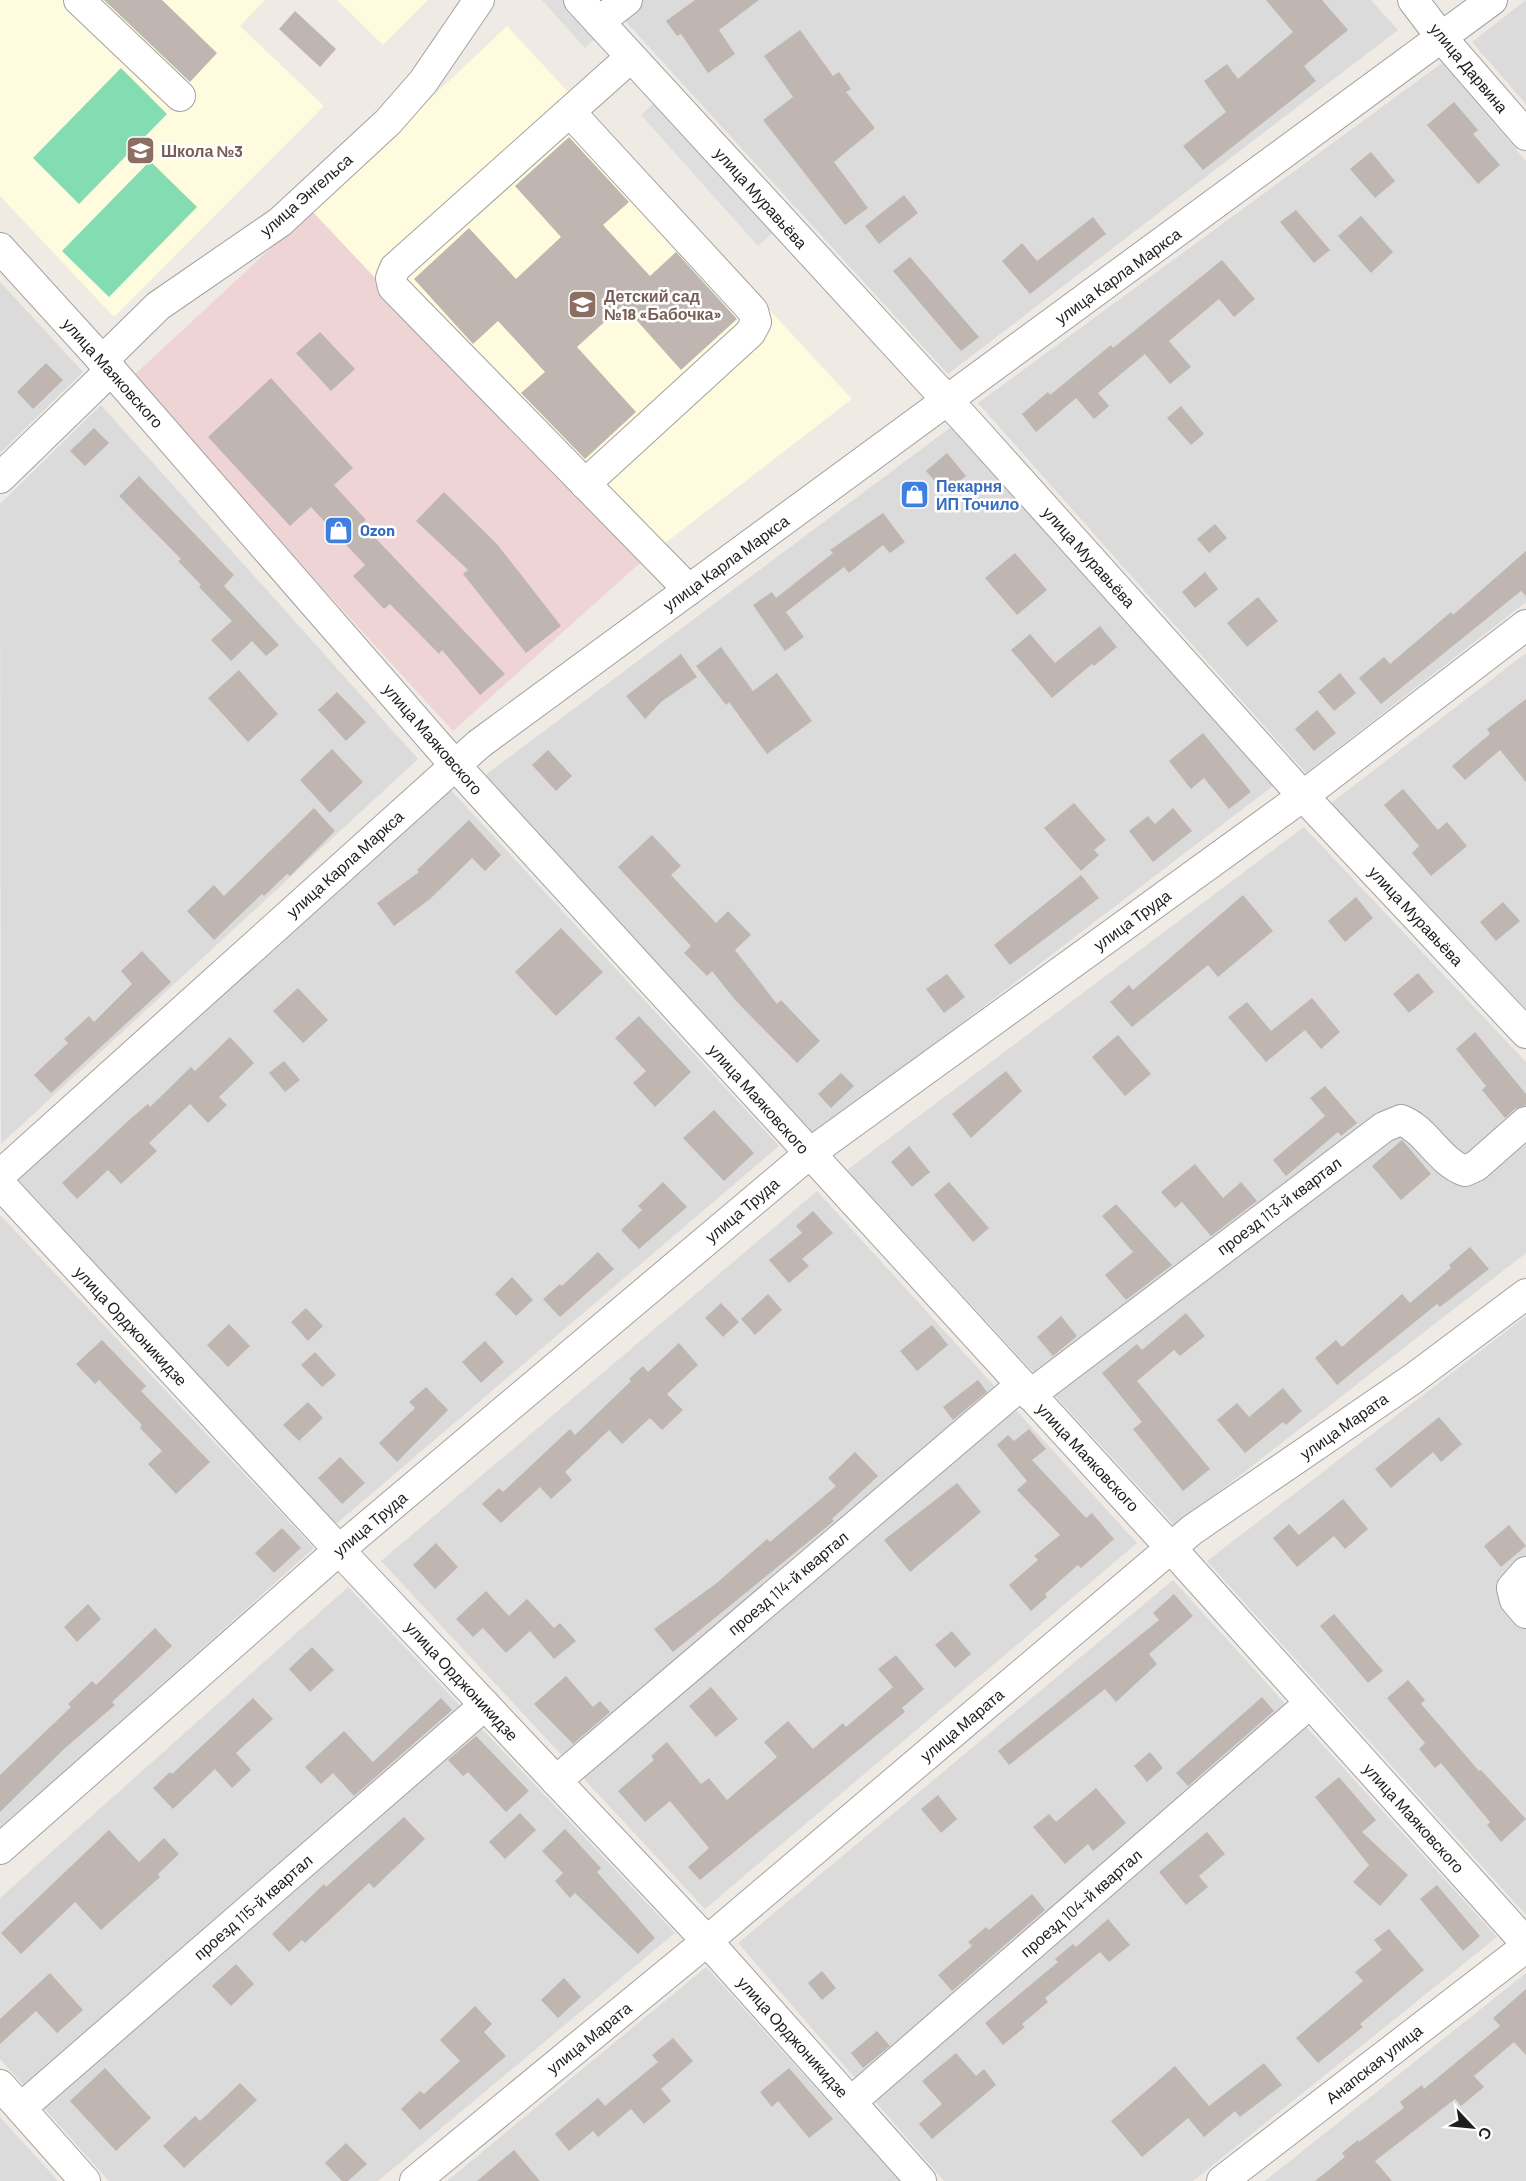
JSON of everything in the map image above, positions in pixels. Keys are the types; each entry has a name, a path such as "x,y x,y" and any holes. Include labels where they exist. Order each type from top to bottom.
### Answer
{"street":[{"path":"79,0 180,96"},
{"name":"улица Энгельса","path":"0,478 158,306 280,222 388,122 423,82 479,0"},
{"name":"улица Муравьёва","path":"579,0 1303,796 1526,1034"},
{"path":"599,22 627,0"},
{"name":"улица Дарвина","path":"1413,0 1441,38 1526,135"},
{"name":"улица Карла Маркса","path":"0,1175 454,764 1492,0"},
{"path":"631,57 395,268 391,278 393,287 689,590"},
{"path":"570,112 753,311 756,322 750,333 585,484"},
{"name":"улица Маяковского","path":"0,248 106,365 454,764 1171,1548 1526,1945"},
{"name":"улица Труда","path":"0,1849 339,1550 809,1154 1303,796 1526,625"},
{"name":"проезд 113-й квартал","path":"1026,1390 1384,1127 1401,1120 1413,1125 1452,1166 1465,1171 1476,1166 1526,1122"},
{"name":"улица Орджоникидзе","path":"0,1184 339,1550 707,1941 921,2181"},
{"name":"улица Марата","path":"415,2181 707,1941 1192,1530 1414,1378 1526,1294"},
{"name":"проезд 114-й квартал","path":"556,1781 1026,1390"},
{"path":"1526,1572 1512,1588 1515,1600 1526,1613"},
{"name":"проезд 104-й квартал","path":"851,2103 1310,1703"},
{"name":"проезд 115-й квартал","path":"21,2108 485,1706"},
{"name":"Анапская улица","path":"1222,2181 1526,1945"},
{"path":"0,2085 85,2181"}],"shaded area":[{"name":"Школа №3","path":"0,0 265,0 240,26 324,106 114,317 0,196"},
{"path":"337,0 428,0 383,45"},
{"path":"542,0 568,0 599,35 585,48"},
{"path":"606,0 1371,0 1398,30 948,374"},
{"path":"1526,0 1526,104 1472,42"},
{"name":"Детский сад №18 «Бабочка»","path":"507,26 852,399 642,561 312,211"},
{"path":"1442,63 1526,161 1526,602 1306,773 978,403"},
{"path":"656,101 772,233 758,246 641,115"},
{"path":"312,210 642,561 453,731 131,378"},
{"path":"0,282 83,372 0,453"},
{"path":"101,405 418,759 1,1144 0,504"},
{"path":"951,427 1273,786 815,1135 484,776"},
{"path":"1526,653 1526,1010 1330,804"},
{"path":"449,788 779,1146 336,1524 14,1181"},
{"path":"1304,827 1526,1062 1526,1253 1175,1526 847,1170"},
{"path":"817,1191 1137,1543 705,1909 381,1561"},
{"path":"0,1215 314,1548 0,1829"},
{"path":"1526,1316 1526,1915 1207,1561"},
{"path":"1173,1580 1497,1937 1193,2181 944,2181 738,1943"},
{"path":"348,1587 675,1933 378,2181 109,2181 0,2059 0,1898"},
{"path":"706,1967 900,2181 447,2181"},
{"path":"1526,1973 1526,2181 1265,2181"},
{"path":"0,2117 58,2181 0,2181"}],"green space":[{"path":"121,68 167,114 79,204 33,158"},
{"path":"150,161 197,207 109,297 62,251"}],"building":[{"path":"104,0 162,0 217,53 190,82"},
{"path":"695,0 759,0 719,30 735,54 708,73 681,34 677,36 666,21"},
{"path":"1266,0 1322,0 1348,30 1304,66 1316,81 1203,170 1183,146 1226,112 1204,81 1227,64 1238,79 1293,32"},
{"path":"295,11 336,49 320,67 279,29"},
{"path":"800,30 833,76 839,72 851,89 846,92 875,128 834,162 868,208 845,225 763,120 793,97 764,56"},
{"path":"1454,102 1478,130 1473,134 1500,165 1478,184 1427,125"},
{"path":"569,137 629,202 603,225 650,276 676,252 737,319 681,370 623,305 577,347 636,412 585,459 521,393 545,372 498,321 473,344 414,279 469,228 516,279 561,237 515,186"},
{"path":"1371,152 1395,181 1375,198 1350,169"},
{"path":"904,195 918,213 879,244 865,226"},
{"path":"1296,210 1330,250 1314,263 1280,222"},
{"path":"1361,216 1393,252 1371,273 1338,236"},
{"path":"1093,217 1106,234 1030,294 1002,261 1022,243 1037,261"},
{"path":"910,257 979,337 961,351 893,271"},
{"path":"1222,260 1255,299 1234,317 1219,299 1169,341 1191,367 1170,384 1145,354 1098,393 1109,406 1094,419 1076,398 1036,432 1022,414 1048,392 1050,395 1111,345 1113,348"},
{"path":"320,332 355,369 331,391 296,353"},
{"path":"46,363 63,380 33,409 17,392"},
{"path":"271,378 353,468 334,485 366,520 362,524 505,674 480,695 442,650 439,654 390,604 384,609 353,576 365,565 311,507 290,526 208,437"},
{"path":"1181,406 1204,434 1191,445 1167,418"},
{"path":"94,428 109,443 85,466 70,451"},
{"path":"947,453 966,476 945,493 926,471"},
{"path":"139,476 234,575 224,586 279,645 266,656 252,641 231,661 211,640 232,621 199,587 201,585 178,561 181,559 119,496"},
{"path":"444,492 497,544 561,626 526,653 463,574 468,570 416,521"},
{"path":"883,513 905,542 890,553 883,545 849,573 844,567 786,612 804,637 785,651 753,605 772,592 776,598 833,553 830,550"},
{"path":"1215,524 1227,538 1209,553 1197,539"},
{"path":"1526,551 1526,596 1521,591 1381,704 1359,678 1384,657 1390,664 1451,612 1453,615"},
{"path":"1015,553 1047,590 1017,615 985,578"},
{"path":"1205,572 1218,589 1195,608 1182,592"},
{"path":"1258,597 1278,621 1247,647 1227,623"},
{"path":"1100,626 1117,647 1094,666 1092,664 1052,698 1011,650 1030,634 1055,663"},
{"path":"721,647 753,691 777,673 812,721 767,754 729,702 726,705 696,666"},
{"path":"681,654 697,677 661,702 645,719 626,696"},
{"path":"239,670 278,714 248,742 208,698"},
{"path":"1340,673 1356,693 1334,711 1318,692"},
{"path":"337,692 366,722 346,741 318,710"},
{"path":"1526,699 1526,782 1500,750 1465,780 1452,766 1490,734 1487,729"},
{"path":"1317,710 1336,733 1314,751 1295,729"},
{"path":"1203,733 1251,792 1229,809 1204,778 1191,789 1169,761"},
{"path":"332,749 363,782 330,813 300,780"},
{"path":"548,750 572,776 556,791 532,765"},
{"path":"1403,789 1438,830 1447,822 1467,846 1431,876 1412,853 1419,846 1384,805"},
{"path":"1074,803 1106,840 1094,850 1099,855 1081,871 1044,828"},
{"path":"314,808 335,831 290,876 287,874 264,896 262,894 214,940 187,911 214,885 224,896"},
{"path":"1173,808 1192,831 1153,862 1129,831 1148,816 1155,824"},
{"path":"469,820 501,855 485,871 472,858 430,899 394,926 377,903 419,872 417,870"},
{"path":"652,835 681,866 671,875 716,923 728,911 751,935 735,950 777,1004 781,1000 820,1041 797,1063 736,1001 712,971 707,976 684,953 691,946 618,867"},
{"path":"1081,875 1099,898 1010,965 994,945"},
{"path":"1243,895 1273,931 1218,977 1208,965 1132,1027 1110,1002 1129,985 1133,990"},
{"path":"1356,897 1373,918 1345,942 1328,921"},
{"path":"1503,902 1520,921 1496,941 1480,922"},
{"path":"561,928 603,972 556,1016 515,972"},
{"path":"142,951 171,982 51,1093 34,1075 68,1043 64,1039 89,1016 94,1022 132,984 121,971"},
{"path":"1418,973 1434,992 1409,1013 1393,994"},
{"path":"947,974 965,997 944,1013 926,989"},
{"path":"298,988 328,1020 303,1043 273,1011"},
{"path":"1312,998 1340,1032 1321,1049 1305,1030 1266,1062 1228,1017 1247,1002 1271,1031"},
{"path":"639,1016 691,1072 655,1107 633,1083 646,1071 615,1038"},
{"path":"1475,1032 1526,1094 1526,1105 1515,1109 1505,1118 1482,1090 1486,1086 1456,1049"},
{"path":"1118,1035 1151,1074 1125,1096 1092,1057"},
{"path":"230,1037 254,1063 219,1097 227,1105 208,1123 190,1104 149,1143 157,1151 121,1184 108,1170 77,1199 62,1183 128,1121 148,1104 150,1107 191,1067 195,1071"},
{"path":"284,1061 300,1080 285,1092 269,1073"},
{"path":"1006,1071 1022,1091 971,1138 952,1114"},
{"path":"841,1073 854,1086 831,1108 818,1094"},
{"path":"1325,1086 1357,1123 1341,1136 1338,1132 1286,1176 1273,1160 1325,1116 1310,1098"},
{"path":"714,1110 754,1153 724,1181 683,1138"},
{"path":"1402,1140 1431,1174 1401,1200 1372,1166"},
{"path":"909,1146 930,1172 912,1187 891,1162"},
{"path":"1195,1164 1223,1198 1241,1182 1257,1201 1211,1236 1182,1202 1175,1208 1161,1192"},
{"path":"663,1182 687,1207 639,1249 621,1230 642,1210 638,1206"},
{"path":"949,1182 989,1228 973,1242 934,1195"},
{"path":"1116,1204 1172,1265 1126,1300 1105,1275 1133,1252 1102,1216"},
{"path":"813,1211 833,1233 802,1259 809,1266 789,1283 769,1260 802,1233 796,1226"},
{"path":"1470,1247 1489,1269 1440,1307 1437,1304 1337,1385 1315,1358 1336,1340 1342,1347 1402,1294 1410,1303 1451,1268 1449,1265"},
{"path":"598,1252 614,1269 560,1317 543,1299 560,1284 562,1286"},
{"path":"512,1277 533,1300 516,1316 495,1294"},
{"path":"768,1294 782,1310 755,1335 741,1319"},
{"path":"721,1303 739,1322 723,1337 705,1318"},
{"path":"306,1308 323,1326 308,1341 291,1322"},
{"path":"1186,1313 1205,1336 1180,1356 1174,1350 1137,1381 1210,1469 1183,1491 1133,1429 1142,1422 1102,1373 1137,1344 1142,1350"},
{"path":"1061,1316 1077,1336 1053,1356 1037,1337"},
{"path":"229,1324 250,1346 228,1367 207,1345"},
{"path":"932,1325 948,1345 917,1371 900,1351"},
{"path":"102,1340 146,1386 141,1391 210,1462 176,1494 148,1464 162,1451 140,1428 142,1425 99,1380 95,1384 76,1364"},
{"path":"485,1341 504,1362 481,1383 462,1362"},
{"path":"679,1343 698,1365 667,1394 683,1410 662,1430 650,1418 622,1444 609,1430 565,1472 572,1480 551,1499 540,1487 501,1523 482,1504 499,1488 503,1492 570,1429 575,1435 631,1381 629,1379 643,1366 648,1372"},
{"path":"315,1352 336,1375 322,1387 301,1365"},
{"path":"978,1380 987,1392 953,1420 943,1407"},
{"path":"426,1387 448,1410 397,1462 379,1443 415,1408 409,1402"},
{"path":"1283,1388 1302,1411 1286,1425 1283,1422 1245,1453 1217,1420 1237,1403 1249,1417"},
{"path":"308,1402 323,1418 299,1441 283,1425"},
{"path":"1439,1417 1462,1444 1441,1462 1433,1452 1391,1488 1375,1469"},
{"path":"1029,1429 1046,1449 1032,1460 1086,1518 1092,1513 1114,1539 1081,1568 1078,1565 1045,1594 1047,1597 1031,1611 1009,1585 1038,1560 1034,1556 1060,1535 1017,1490 1027,1481 997,1445 1008,1435 1014,1441"},
{"path":"855,1452 878,1476 832,1519 834,1521 673,1652 654,1629 718,1582 767,1539 770,1542 836,1486 828,1478"},
{"path":"340,1457 365,1483 342,1504 318,1478"},
{"path":"957,1483 981,1512 910,1572 884,1540"},
{"path":"1343,1499 1368,1529 1345,1549 1334,1536 1297,1567 1273,1538 1289,1524 1299,1535"},
{"path":"1509,1525 1526,1546 1501,1567 1484,1546"},
{"path":"282,1528 301,1548 274,1573 255,1553"},
{"path":"436,1543 458,1567 435,1589 413,1565"},
{"path":"486,1591 509,1616 527,1599 554,1628 560,1623 576,1641 554,1659 530,1631 506,1653 483,1628 473,1637 456,1619"},
{"path":"1174,1594 1193,1616 1149,1654 1157,1664 1116,1702 1105,1689 1009,1765 998,1751 1159,1620 1153,1613"},
{"path":"88,1604 101,1619 77,1642 64,1627"},
{"path":"1334,1614 1383,1671 1368,1683 1320,1626"},
{"path":"155,1628 172,1646 112,1702 115,1705 64,1749 0,1812 0,1775 71,1707 68,1704 92,1681 96,1685"},
{"path":"952,1631 971,1654 955,1668 935,1645"},
{"path":"312,1647 334,1670 310,1692 289,1669"},
{"path":"896,1655 924,1689 902,1708 905,1712 700,1880 688,1867 709,1848 670,1801 645,1822 618,1791 654,1760 651,1756 667,1742 701,1784 709,1778 727,1800 777,1757 764,1742 788,1721 813,1749 843,1723 846,1727 893,1687 878,1669"},
{"path":"566,1676 593,1707 600,1701 610,1712 573,1744 534,1704"},
{"path":"1408,1680 1425,1700 1421,1704 1479,1771 1481,1770 1526,1819 1501,1842 1487,1825 1490,1822 1441,1763 1435,1768 1419,1749 1425,1743 1387,1698"},
{"path":"711,1687 738,1719 716,1737 689,1706"},
{"path":"1262,1697 1274,1711 1188,1786 1176,1773"},
{"path":"253,1698 273,1719 236,1753 251,1770 232,1788 215,1769 173,1809 153,1788 170,1772 172,1774"},
{"path":"441,1698 452,1710 354,1796 333,1773 321,1784 305,1767 344,1731 373,1762"},
{"path":"476,1736 529,1791 506,1812 468,1772 463,1776 448,1760"},
{"path":"1150,1752 1163,1768 1147,1782 1134,1766"},
{"path":"1339,1777 1376,1820 1362,1832 1408,1875 1380,1906 1353,1882 1369,1865 1315,1797"},
{"path":"1096,1788 1126,1823 1093,1851 1088,1844 1065,1864 1033,1827 1049,1814 1056,1822"},
{"path":"938,1795 957,1819 941,1833 921,1809"},
{"path":"520,1813 536,1830 505,1859 489,1842"},
{"path":"404,1817 425,1839 374,1888 369,1883 305,1943 302,1940 289,1952 272,1934 324,1884 326,1887"},
{"path":"565,1829 601,1868 597,1872 655,1938 638,1954 575,1893 570,1898 555,1881 563,1873 542,1851"},
{"path":"109,1830 139,1862 164,1838 179,1854 158,1874 160,1877 101,1930 75,1902 21,1954 1,1933"},
{"path":"1207,1832 1225,1854 1199,1876 1208,1887 1186,1905 1159,1872"},
{"path":"1437,1885 1480,1936 1463,1951 1420,1899"},
{"path":"1032,1894 1045,1910 952,1991 938,1975 972,1946 968,1942 986,1927 989,1930"},
{"path":"1108,1919 1130,1945 1109,1962 1100,1952 1045,1998 1048,2002 1022,2024 1025,2027 1003,2045 985,2023 1058,1962 1055,1959 1073,1944 1076,1947"},
{"path":"1389,1929 1424,1970 1360,2024 1363,2027 1318,2063 1296,2038 1363,1981 1355,1972 1382,1950 1374,1940"},
{"path":"236,1964 254,1984 231,2006 212,1986"},
{"path":"822,1971 836,1988 822,2000 808,1983"},
{"path":"50,1973 83,2010 57,2033 36,2011 0,2044 0,2019"},
{"path":"564,1978 581,1997 558,2018 541,2000"},
{"path":"1526,1989 1526,2055 1514,2042 1474,2076 1484,2087 1461,2106 1455,2099 1375,2161 1392,2181 1315,2181 1345,2157 1342,2153 1404,2108 1400,2102 1422,2085 1424,2089 1500,2026 1493,2018"},
{"path":"475,2006 492,2024 484,2032 506,2056 420,2130 401,2109 420,2091 424,2094 460,2061 440,2040"},
{"path":"877,2031 890,2046 863,2068 851,2053"},
{"path":"673,2038 693,2061 661,2089 671,2101 644,2124 631,2109 598,2137 593,2131 569,2151 555,2134 598,2098 605,2106 658,2062 652,2055"},
{"path":"956,2053 976,2076 984,2069 996,2085 932,2139 919,2124 942,2104 922,2081"},
{"path":"1264,2063 1282,2085 1240,2117 1235,2111 1204,2137 1188,2118 1142,2157 1111,2121 1175,2066 1209,2106"},
{"path":"105,2068 151,2118 116,2151 70,2101"},
{"path":"789,2068 833,2119 809,2138 778,2101 772,2107 760,2092"},
{"path":"240,2083 257,2100 184,2168 163,2146 195,2116 200,2121"},
{"path":"346,2143 367,2164 348,2181 342,2181 325,2163"},
{"path":"514,2150 540,2181 477,2181"}],"place":[{"name":"Школа №3","path":"140,151"},
{"name":"Детский сад №18 «Бабочка»","path":"583,305"},
{"name":"Пекарня ИП Точило","path":"915,495"},
{"name":"Ozon","path":"339,530"}]}
